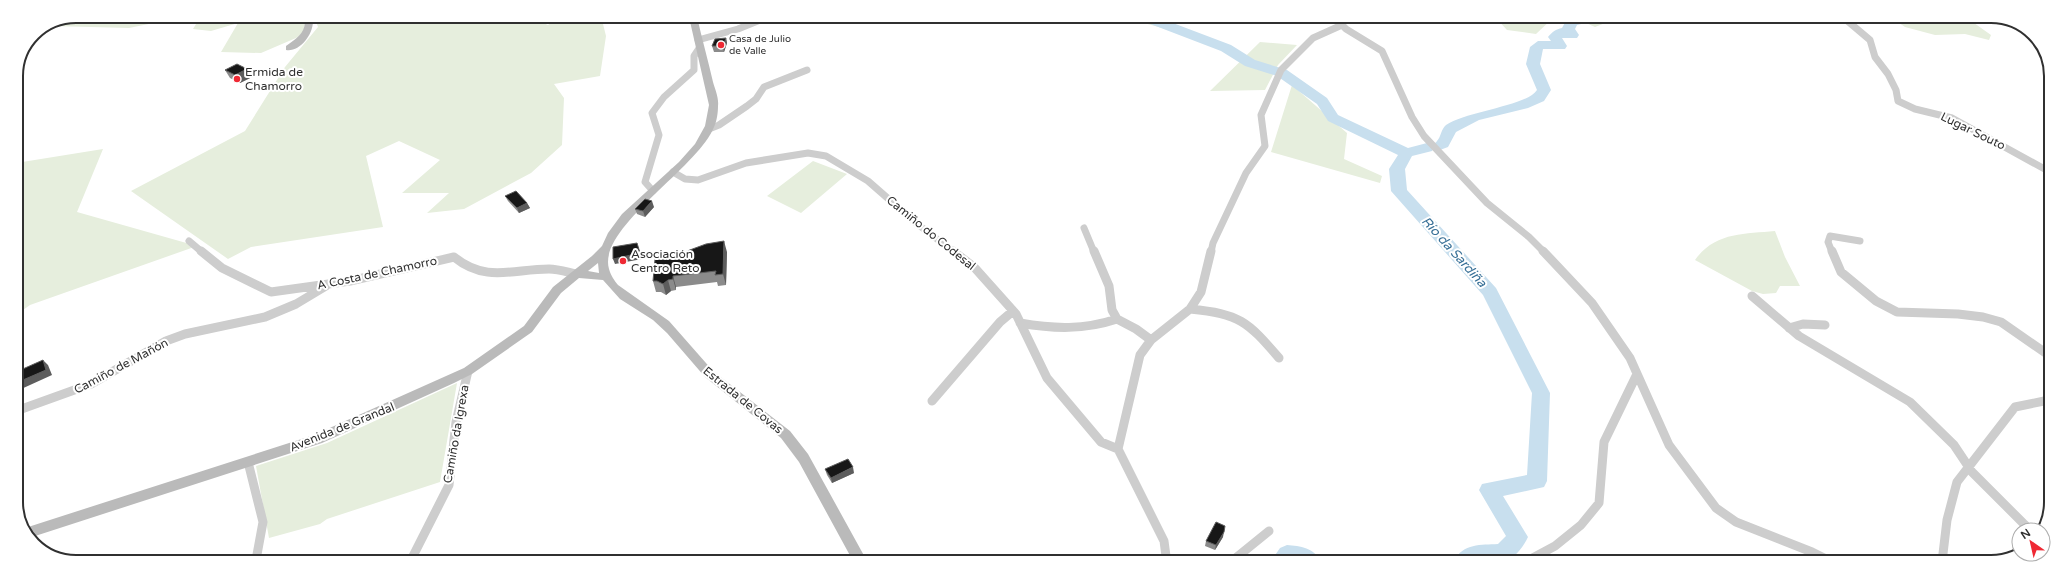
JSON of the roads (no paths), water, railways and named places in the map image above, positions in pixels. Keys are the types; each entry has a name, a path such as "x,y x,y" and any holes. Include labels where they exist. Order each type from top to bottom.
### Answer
{"main road":[{"path":"289,48 309,31 310,23"},
{"path":"576,274 604,270 606,246 619,226 689,156 709,129 714,118 714,105 694,23"},
{"name":"Avenida de Grandal","path":"32,531 318,439 468,371 528,329 557,290 596,259 606,246"},
{"name":"Estrada de Covas","path":"604,270 614,287 665,324 707,373 769,421 794,444 857,555"}],"street":[{"path":"653,191 645,182 659,135 652,113 664,97 694,70 694,56 699,43 753,23"},
{"path":"1166,555 1164,541 1118,449 1140,355 1151,340 1190,309 1202,292 1214,243 1220,229 1246,173 1265,146 1261,115 1281,70 1313,38 1339,23"},
{"path":"1343,23 1347,30 1373,44 1382,51 1412,117 1424,136 1486,203 1529,237 1587,298 1622,345 1637,374 1669,445 1716,508 1736,522 1818,555"},
{"name":"Lugar Souto","path":"1850,23 1870,40 1875,57 1888,74 1896,90 1898,101 1903,106 1935,112 1952,118 2044,169"},
{"path":"709,129 719,125 747,106 756,99 764,88 807,70"},
{"name":"Camiño do Codesal","path":"673,172 685,179 692,180 746,163 808,153 826,156 868,181 916,223 974,267 1014,311 1047,378 1101,442 1118,449"},
{"path":"1084,228 1109,286 1112,310 1117,319 1136,329 1151,340"},
{"path":"1860,241 1830,236 1828,242 1841,272 1876,301 1897,312 1958,314 1992,318 2001,322 2044,352"},
{"name":"A Costa de Chamorro","path":"189,241 222,268 271,292 327,285 454,257 470,269 484,273 547,268 576,274"},
{"name":"Camiño de Mañón","path":"23,410 70,393 101,379 144,351 168,340 204,329 243,323 274,314 311,297 327,285"},
{"path":"1752,296 1799,336 1910,402 1939,429 1972,472 2022,522"},
{"path":"1190,309 1212,312 1233,318 1251,327 1280,358"},
{"path":"932,401 1000,322 1014,311"},
{"path":"1020,323 1063,330 1103,324 1117,319"},
{"path":"1789,328 1803,324 1825,325"},
{"name":"Camiño da Igrexa","path":"414,555 449,485 456,422 468,371"},
{"path":"1538,555 1555,546 1581,525 1599,503 1604,442 1637,374"},
{"path":"1943,555 1948,520 1957,482 1968,465 2015,407 2044,401"},
{"path":"248,462 263,522 257,555"},
{"path":"1239,555 1269,531"}],"waterway":[{"name":"Río da Sardiña","path":"1161,23 1226,48 1250,63 1282,73 1322,101 1333,118 1406,153"},
{"path":"1440,145 1443,144 1450,129 1474,117 1523,105 1539,98 1544,90 1533,64 1537,47 1543,44 1560,46 1555,37 1561,32 1572,35 1568,29 1571,23"},
{"path":"1406,153 1427,148"},
{"name":"Río da Sardiña","path":"1406,153 1397,169 1399,191 1490,292 1541,393 1537,481 1489,490 1518,537 1503,553 1472,555"},
{"name":"Río da Sardiña","path":"1286,555 1300,555"}],"place":[{"name":"Casa de Julio de Valle","path":"721,45"},
{"name":"Ermida de Chamorro","path":"237,79"},
{"name":"Asociación Centro Reto","path":"623,261"}]}
